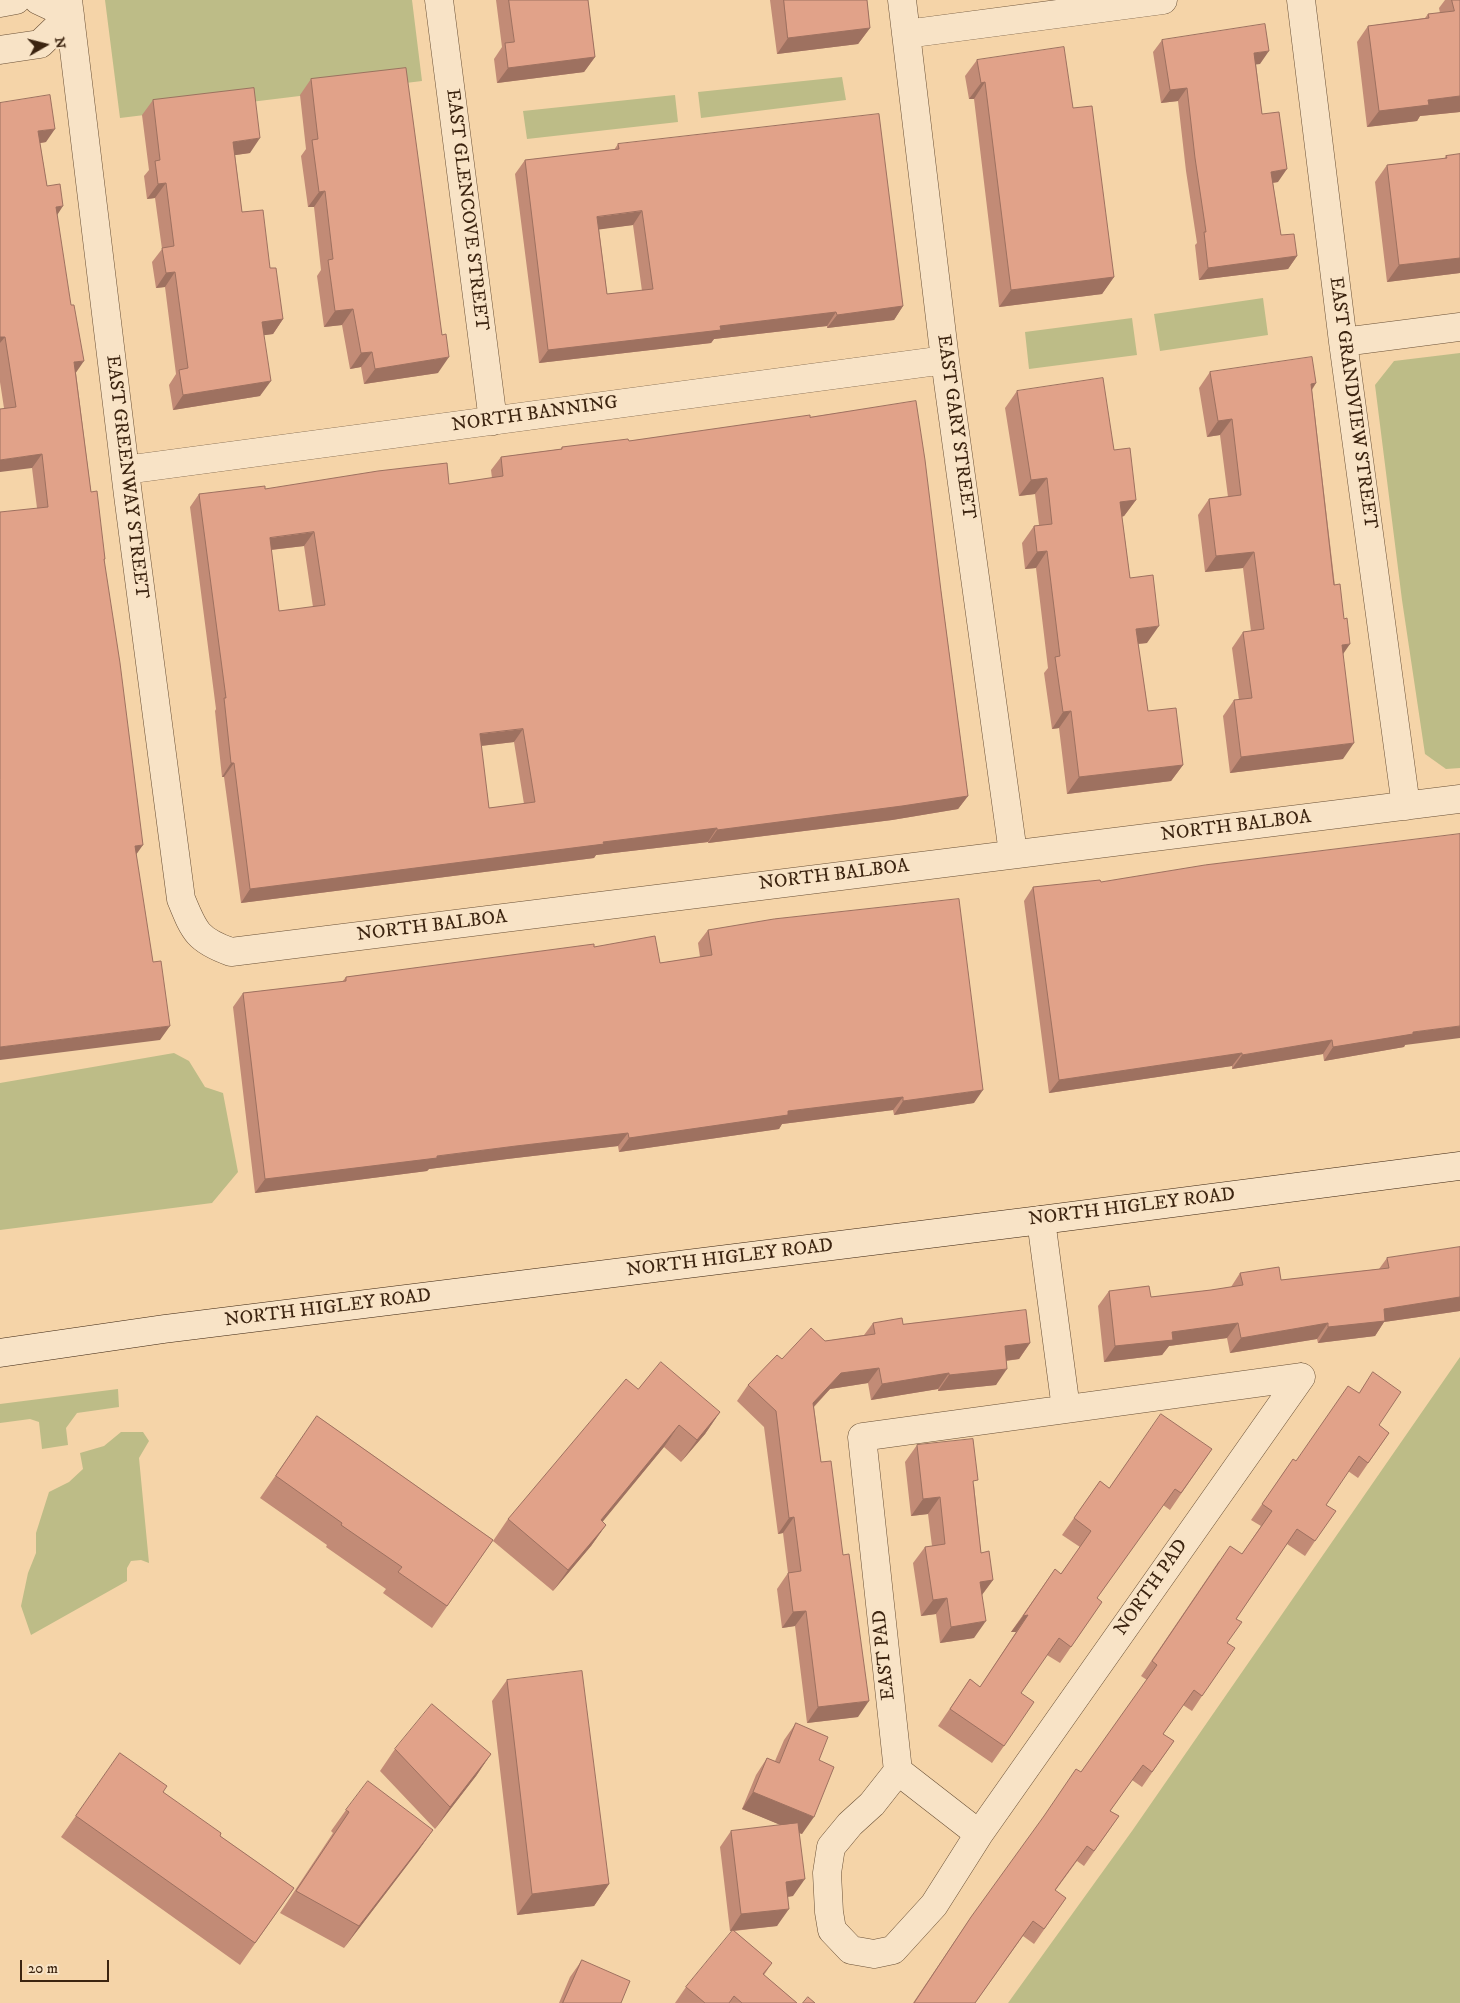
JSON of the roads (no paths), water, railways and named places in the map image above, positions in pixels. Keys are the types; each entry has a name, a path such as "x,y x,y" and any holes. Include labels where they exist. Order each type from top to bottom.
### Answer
{"street":[{"path":"0,3 16,0"},
{"path":"0,50 40,44 69,8 38,0"},
{"name":"EAST GLENCOVE STREET","path":"439,0 493,421"},
{"name":"EAST GARY STREET","path":"902,0 945,360 1013,854"},
{"path":"906,34 1162,0"},
{"name":"EAST GRANDVIEW STREET","path":"1301,0 1343,342 1406,806"},
{"name":"EAST GREENWAY STREET","path":"69,8 125,470 181,899 192,926 209,944"},
{"path":"1343,342 1460,327"},
{"name":"NORTH BANNING","path":"125,470 945,360"},
{"name":"NORTH BALBOA","path":"209,944 231,952 1460,799"},
{"name":"NORTH HIGLEY ROAD","path":"0,1353 164,1329 1460,1166"},
{"path":"1041,1220 1066,1409"},
{"name":"NORTH PAD","path":"862,1436 1301,1377 979,1834 934,1905 893,1950 874,1954 850,1950 832,1930 827,1873 831,1848 850,1824 872,1804 898,1771"},
{"name":"EAST PAD","path":"862,1436 898,1771"},
{"path":"898,1771 979,1834"}]}
